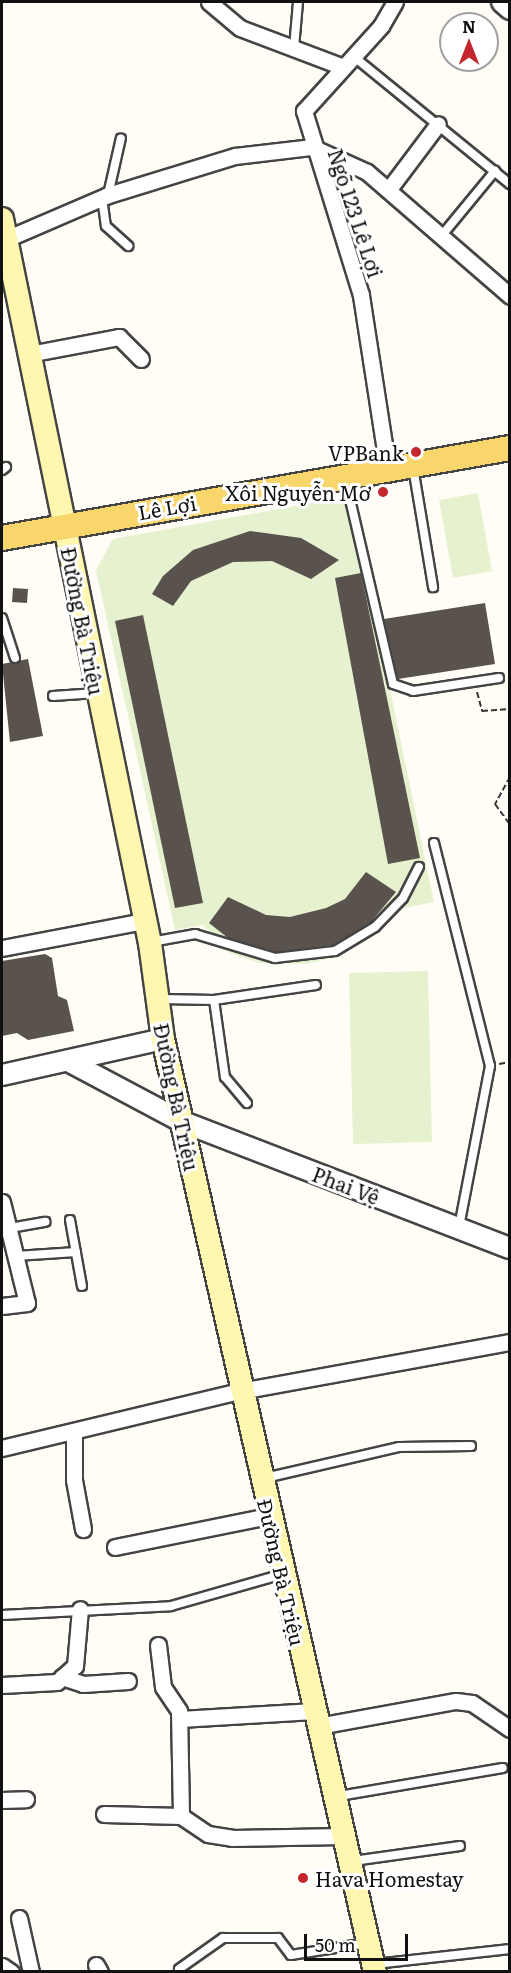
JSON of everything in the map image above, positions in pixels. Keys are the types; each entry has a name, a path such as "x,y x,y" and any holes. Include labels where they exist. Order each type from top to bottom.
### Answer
{"main road":[{"name":"Đường Bà Triệu","path":"3,233 147,932 163,1039 183,1122 240,1391 372,1960"},
{"name":"Lê Lợi","path":"2,538 63,524 510,448"}],"street":[{"path":"209,2 240,28 294,48 348,61"},
{"name":"Ngõ 123 Lê Lợi","path":"388,470 361,295 312,147 304,111 395,2"},
{"path":"502,2 510,9"},
{"path":"389,189 438,124"},
{"path":"3,233 105,197 235,156 312,147 367,172 443,234 510,296"},
{"path":"29,354 119,337 141,359"},
{"path":"2,948 147,932"},
{"path":"2,1075 70,1062 163,1039"},
{"name":"Phai Vệ","path":"70,1062 183,1122 510,1248"},
{"path":"2,1202 27,1303 2,1306"},
{"path":"2,1448 240,1391 510,1342"},
{"path":"74,1431 74,1480 83,1529"},
{"path":"115,1547 269,1516"},
{"path":"62,1677 75,1666 80,1609"},
{"path":"158,1645 163,1687 180,1719 181,1816"},
{"path":"2,1685 62,1677 83,1684 128,1681"},
{"path":"180,1719 316,1718 456,1701 472,1702 510,1729"},
{"path":"2,1800 26,1799"},
{"path":"104,1814 181,1816 207,1834 232,1838 343,1836"},
{"path":"19,1918 31,1971"},
{"path":"2,1966 10,1971"}],"lane":[{"path":"294,48 298,2"},
{"path":"348,61 438,124 510,184"},
{"path":"121,138 105,197 106,226 128,246"},
{"path":"443,234 495,171"},
{"path":"412,465 433,587"},
{"path":"345,477 387,676 413,691 499,678"},
{"path":"2,618 15,658"},
{"path":"53,696 98,693"},
{"path":"434,843 490,1066 459,1228"},
{"path":"147,932 195,934 275,958 317,956 353,944 375,927 403,898 419,867"},
{"path":"157,998 214,1000 316,985"},
{"path":"214,1000 225,1077 247,1103"},
{"path":"70,1220 82,1286"},
{"path":"9,1228 45,1222"},
{"path":"16,1256 76,1252"},
{"path":"261,1479 314,1471 399,1447 471,1446"},
{"path":"2,1615 80,1609 171,1606 283,1575"},
{"path":"334,1796 503,1768"},
{"path":"349,1862 460,1846"},
{"path":"179,1969 223,1938 278,1938 291,1955 372,1960 510,1949"}],"path":[{"path":"475,681 482,711 510,709"},
{"path":"510,777 495,804 510,825"}],"green space":[{"path":"478,493 492,571 453,578 439,500"},
{"path":"350,496 434,902 404,908 342,955 306,964 259,963 230,953 203,925 175,930 96,570 113,539"},
{"path":"428,971 432,1142 353,1144 349,973"}],"building":[{"path":"250,531 301,538 339,560 311,579 272,561 233,562 191,581 173,606 152,594 163,576 193,550"},
{"path":"361,573 420,858 388,864 335,578"},
{"path":"13,588 28,589 27,603 12,602"},
{"path":"485,603 495,664 398,679 384,619"},
{"path":"143,615 203,903 175,908 115,621"},
{"path":"28,659 43,736 10,742 2,664"},
{"path":"366,872 396,892 371,922 333,945 276,952 228,938 209,923 228,897 266,915 290,917 326,908 345,899"},
{"path":"45,954 52,958 58,996 67,1000 74,1031 28,1040 17,1033 2,1036 2,961"}],"place":[{"name":"VPBank","path":"416,452"},
{"name":"Xôi Nguyễn Mơ","path":"383,492"},
{"name":"Hava Homestay","path":"303,1878"}]}
